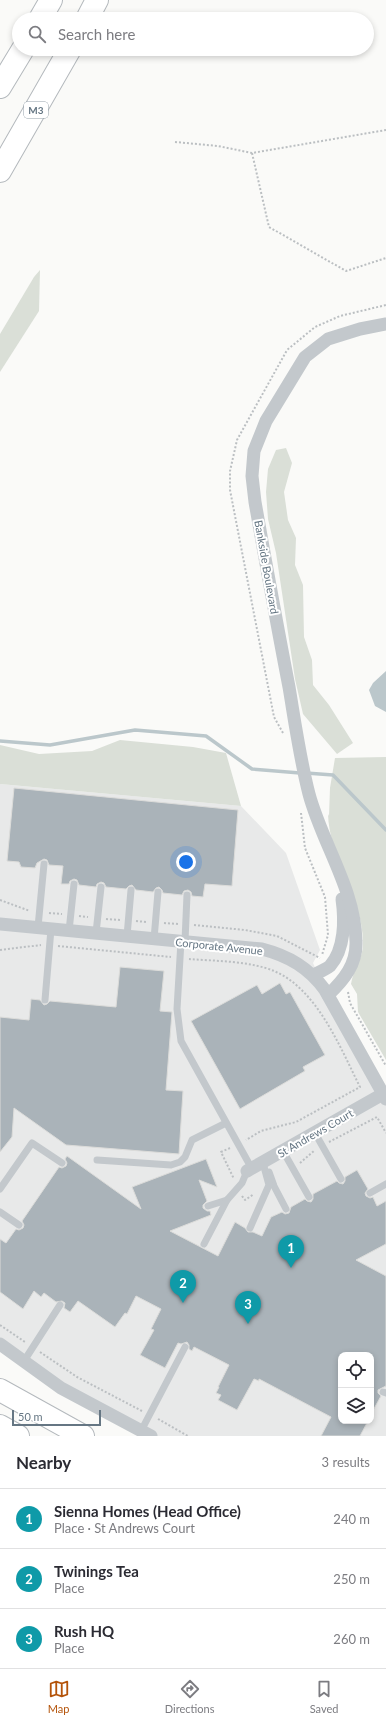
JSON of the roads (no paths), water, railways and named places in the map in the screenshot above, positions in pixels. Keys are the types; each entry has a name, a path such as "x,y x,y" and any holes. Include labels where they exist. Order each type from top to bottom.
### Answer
{"highway":[{"path":"44,12 51,0"},
{"path":"91,12 97,0"},
{"path":"0,87 19,56"},
{"name":"M3","path":"0,171 66,56"},
{"path":"0,1390 83,1436"},
{"path":"0,1426 18,1436"}],"street":[{"name":"Bankside Boulevard","path":"328,995 344,979 354,961 356,941 353,917 347,894 309,795 255,502 252,476 254,451 266,421 305,357 328,339 360,329 386,324"},
{"name":"Bankside Boulevard","path":"313,975 330,965 335,958 342,940 344,912 338,872"},
{"name":"Corporate Avenue","path":"0,924 183,941 269,951 294,961 313,975 328,995 385,1096"},
{"name":"St Andrews Court","path":"257,1166 316,1132 385,1096"},
{"path":"0,1344 69,1393 146,1433"}],"lane":[{"path":"38,927 44,864"},
{"path":"69,931 74,884"},
{"path":"96,933 100,887"},
{"path":"127,936 131,890"},
{"path":"154,939 158,892"},
{"path":"187,895 180,958 177,1009 181,1041 226,1123 257,1166 274,1186 286,1209"},
{"path":"45,1000 51,929"},
{"path":"97,1160 171,1165 180,1162 185,1157 192,1140 226,1123"},
{"path":"316,1132 341,1179"},
{"path":"0,1189 32,1143 62,1164"},
{"path":"283,1151 309,1197"},
{"path":"204,1244 227,1200 257,1166"},
{"path":"250,1228 268,1185 257,1166"},
{"path":"370,1193 386,1184"},
{"path":"208,1206 227,1200"},
{"path":"0,1212 19,1225"},
{"path":"24,1361 60,1305"},
{"path":"146,1433 149,1415 185,1347"}],"waterway":[{"path":"0,741 50,745 135,730 206,736 252,769 300,773"},
{"path":"306,773 333,775 386,830"}],"place":[{"name":"Sienna Homes (Head Office)","path":"291,1268"},
{"name":"Twinings Tea","path":"183,1303"},
{"name":"Rush HQ","path":"248,1324"}]}
